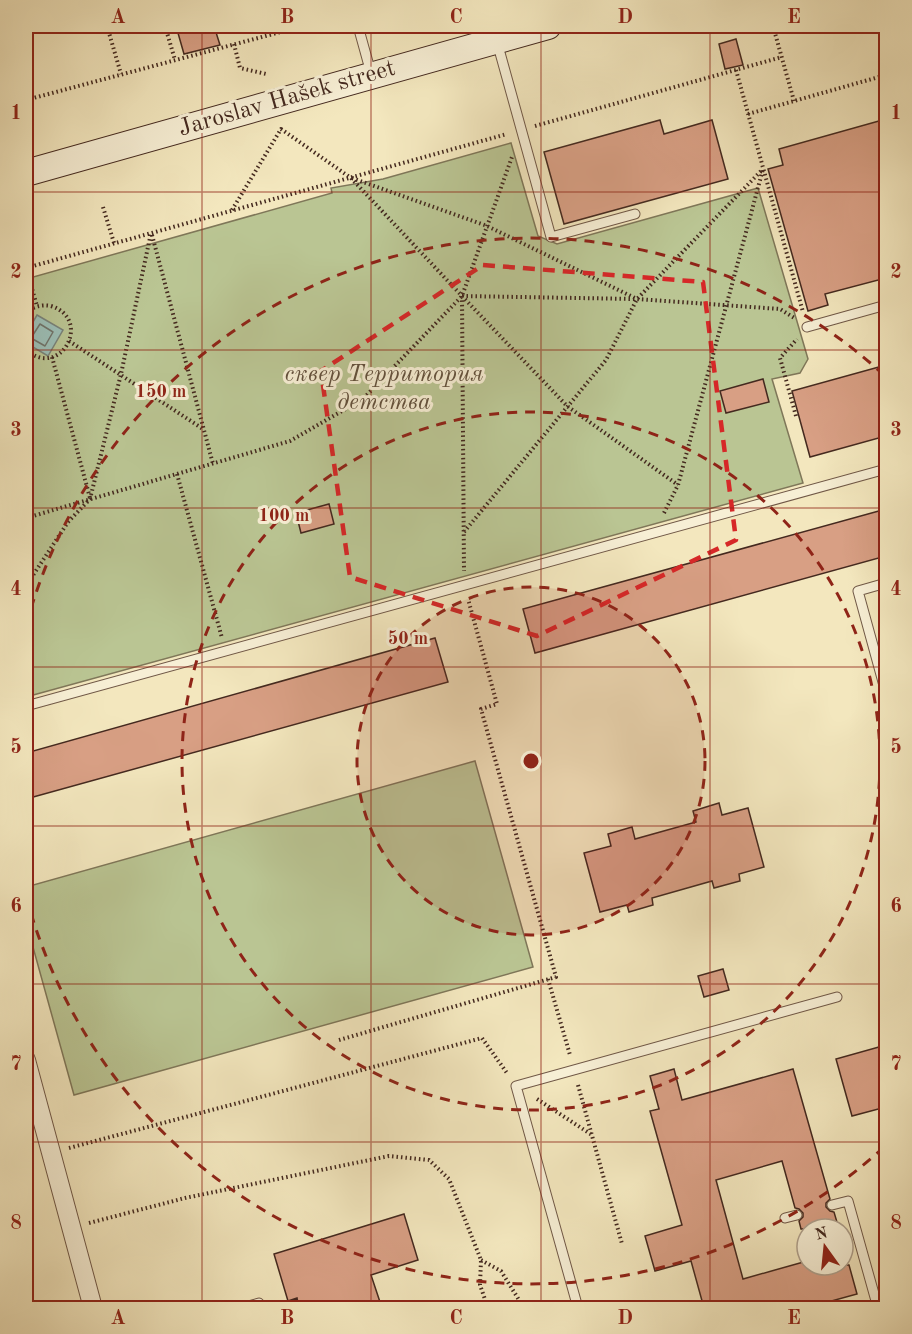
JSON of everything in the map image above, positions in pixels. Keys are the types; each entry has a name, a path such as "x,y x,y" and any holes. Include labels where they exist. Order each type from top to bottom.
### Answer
{"main road":[{"name":"Jaroslav Hašek street","path":"26,173 548,26"}],"street":[{"path":"26,1060 93,1308"}],"lane":[{"path":"358,26 372,75"},
{"path":"496,40 551,237 635,214"},
{"path":"807,327 886,305"},
{"path":"26,706 886,469"},
{"path":"886,583 858,591 886,693"},
{"path":"578,1308 516,1086 837,997"},
{"path":"832,1205 848,1201 878,1308"},
{"path":"785,1218 797,1215"},
{"path":"241,1308 259,1303"}],"path":[{"path":"107,26 121,74"},
{"path":"165,26 175,60"},
{"path":"26,100 303,26"},
{"path":"773,26 794,101"},
{"path":"234,44 240,68 266,74"},
{"path":"37,306 26,268 782,57"},
{"path":"736,70 807,327"},
{"path":"748,114 886,75"},
{"path":"232,210 281,129 351,178 567,406 678,485"},
{"path":"339,1040 556,977 481,709 497,704 464,584 462,296 521,130"},
{"path":"464,532 606,360 637,299 763,168"},
{"path":"654,533 678,485 763,168"},
{"path":"351,178 487,226 637,299"},
{"path":"103,207 114,243"},
{"path":"26,586 68,522 90,499 122,374 151,233"},
{"path":"151,233 213,464"},
{"path":"26,518 290,441 363,399 462,296 637,299 727,304 780,309 807,327"},
{"path":"26,314 37,306 47,305 65,315 70,324 69,341 61,353 42,359 31,355 26,350"},
{"path":"796,416 780,358 807,327"},
{"path":"69,341 203,429"},
{"path":"52,357 90,499"},
{"path":"177,474 225,651"},
{"path":"548,979 622,1244"},
{"path":"51,1153 482,1038 516,1086 591,1135"},
{"path":"71,1228 185,1198 389,1156 429,1160 449,1179 481,1260 480,1285 488,1308"},
{"path":"481,1260 501,1271 524,1308"}],"highlighted area":[{"path":"483,265 703,282 736,540 537,636 350,577 321,371"}],"green space":[{"name":"сквер Территория детства","path":"511,143 538,236 557,244 758,188 808,359 800,373 772,379 803,483 26,697 26,279 332,193 331,188 383,179"},
{"path":"475,761 533,967 74,1095 26,922 26,887"}],"water":[{"path":"37,315 63,330 48,356 26,343 26,334"}],"building":[{"path":"204,26 214,26 220,45 184,54 178,33"},
{"path":"736,39 743,65 725,69 719,44"},
{"path":"886,119 886,278 825,294 828,305 808,311 768,169 783,165 779,149"},
{"path":"660,120 664,134 712,120 728,179 564,224 544,152"},
{"path":"886,365 886,436 810,457 792,391"},
{"path":"763,379 769,402 726,413 720,391"},
{"path":"329,504 334,524 301,533 296,513"},
{"path":"886,509 886,556 535,653 523,609"},
{"path":"435,638 448,682 26,799 26,753"},
{"path":"719,803 722,815 748,808 764,867 739,874 740,881 714,888 712,881 652,898 653,905 629,912 627,905 600,912 584,853 611,846 608,834 632,827 635,839 696,822 693,811"},
{"path":"723,969 729,990 704,997 698,976"},
{"path":"886,1045 886,1107 852,1116 836,1059"},
{"path":"674,1069 682,1100 793,1069 830,1199 826,1207 834,1212 835,1217 803,1217 803,1213 795,1208 782,1161 716,1180 743,1279 795,1264 795,1277 852,1277 857,1294 806,1308 704,1308 691,1261 655,1271 645,1236 682,1225 650,1111 659,1109 650,1076"},
{"path":"404,1214 418,1260 371,1275 382,1308 299,1308 297,1298 288,1301 274,1254"}]}
